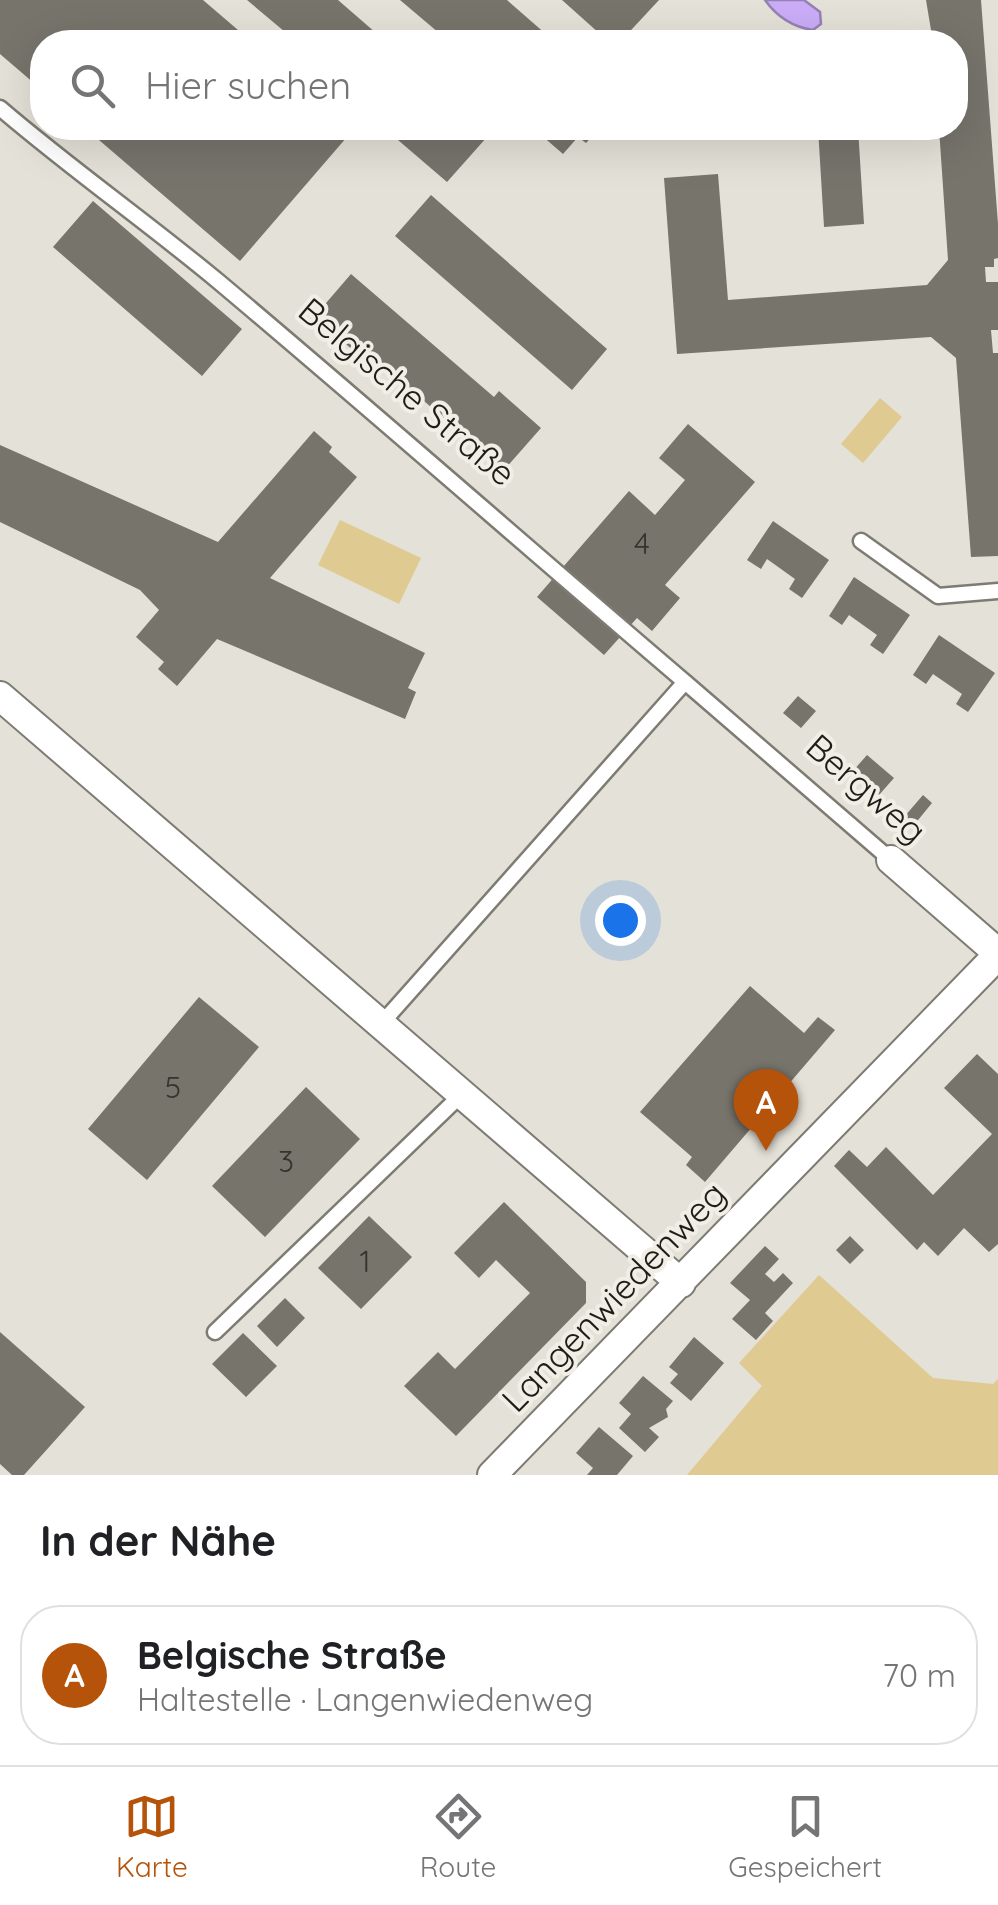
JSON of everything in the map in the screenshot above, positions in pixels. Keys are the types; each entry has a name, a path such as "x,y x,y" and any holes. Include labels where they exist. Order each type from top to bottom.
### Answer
{"street":[{"path":"0,696 681,1283"},
{"name":"Bergweg","path":"891,860 998,954"},
{"name":"Langenwiedenweg","path":"492,1475 998,954"}],"lane":[{"name":"Belgische Straße","path":"0,108 30,134"},
{"name":"Belgische Straße","path":"37,140 74,172 114,195 220,283 684,682"},
{"path":"861,541 938,596 998,591"},
{"name":"Bergweg","path":"684,682 891,860"},
{"path":"382,1024 684,682"},
{"path":"215,1332 462,1093"}],"shaded area":[{"path":"765,0 804,0 820,12 821,24 813,30 792,24"},
{"path":"880,398 902,417 863,463 841,444"},
{"path":"340,520 421,558 399,604 318,565"},
{"path":"819,1275 933,1378 993,1384 998,1379 998,1475 687,1475 762,1386 739,1363"}],"building":[{"path":"0,0 203,0 238,30 30,30 30,80 0,54"},
{"path":"247,0 338,0 373,30 283,30"},
{"path":"400,0 507,0 541,30 435,30"},
{"path":"562,0 659,0 631,30 596,30"},
{"path":"926,0 981,0 998,224 998,258 994,259 994,267 985,267 986,282 998,282 998,330 991,330 993,353 998,353 998,556 971,557 956,358 931,337 677,354 664,178 718,174 728,300 927,285 948,260 940,140 968,140 968,30 931,30"},
{"path":"99,140 344,140 240,261"},
{"path":"398,140 484,140 447,182"},
{"path":"547,140 575,140 563,154"},
{"path":"819,140 859,140 864,224 824,227"},
{"path":"431,195 607,349 572,390 395,236"},
{"path":"93,201 242,329 202,376 53,247"},
{"path":"351,274 494,397 499,391 541,428 504,470 366,351 361,357 314,317"},
{"path":"688,424 755,482 665,585 680,598 652,631 637,618 604,655 537,597 629,491 655,515 685,480 659,458"},
{"path":"314,431 332,447 329,452 357,477 270,578 425,653 408,688 416,692 405,719 217,639 177,686 158,669 164,662 136,637 159,610 140,590 0,522 0,445 218,542"},
{"path":"773,521 829,560 802,598 789,589 795,579 767,559 761,569 747,560"},
{"path":"854,577 910,615 883,654 870,645 877,635 849,615 842,625 829,616"},
{"path":"939,635 995,673 968,712 956,704 962,694 933,674 926,684 913,675"},
{"path":"798,696 816,711 801,728 783,713"},
{"path":"867,755 894,778 879,795 852,772"},
{"path":"923,795 932,803 914,825 904,817"},
{"path":"750,986 804,1033 818,1017 835,1030 705,1182 686,1165 692,1157 640,1112"},
{"path":"199,997 259,1047 147,1180 88,1129"},
{"path":"977,1054 998,1074 998,1244 989,1252 964,1228 938,1256 924,1242 917,1250 834,1166 849,1150 867,1167 886,1147 933,1195 992,1134 944,1088"},
{"path":"306,1087 360,1139 265,1237 212,1186"},
{"path":"504,1202 586,1282 586,1303 456,1436 404,1386 438,1352 455,1369 530,1293 496,1260 479,1278 454,1253"},
{"path":"369,1216 412,1257 361,1309 318,1268"},
{"path":"850,1236 864,1250 850,1264 836,1250"},
{"path":"765,1246 779,1259 765,1274 774,1282 783,1273 793,1283 765,1313 773,1321 756,1340 732,1319 750,1300 730,1283"},
{"path":"285,1298 305,1318 277,1347 257,1326"},
{"path":"0,1332 85,1407 24,1475 12,1475 0,1464"},
{"path":"243,1333 277,1366 246,1397 212,1364"},
{"path":"694,1337 724,1363 691,1401 670,1383 678,1374 669,1367"},
{"path":"643,1376 673,1401 666,1409 668,1417 649,1428 659,1437 645,1452 619,1428 631,1414 619,1403"},
{"path":"599,1427 633,1456 617,1475 587,1475 593,1468 576,1453"}],"place":[{"name":"Belgische Straße","path":"766,1151"}]}
